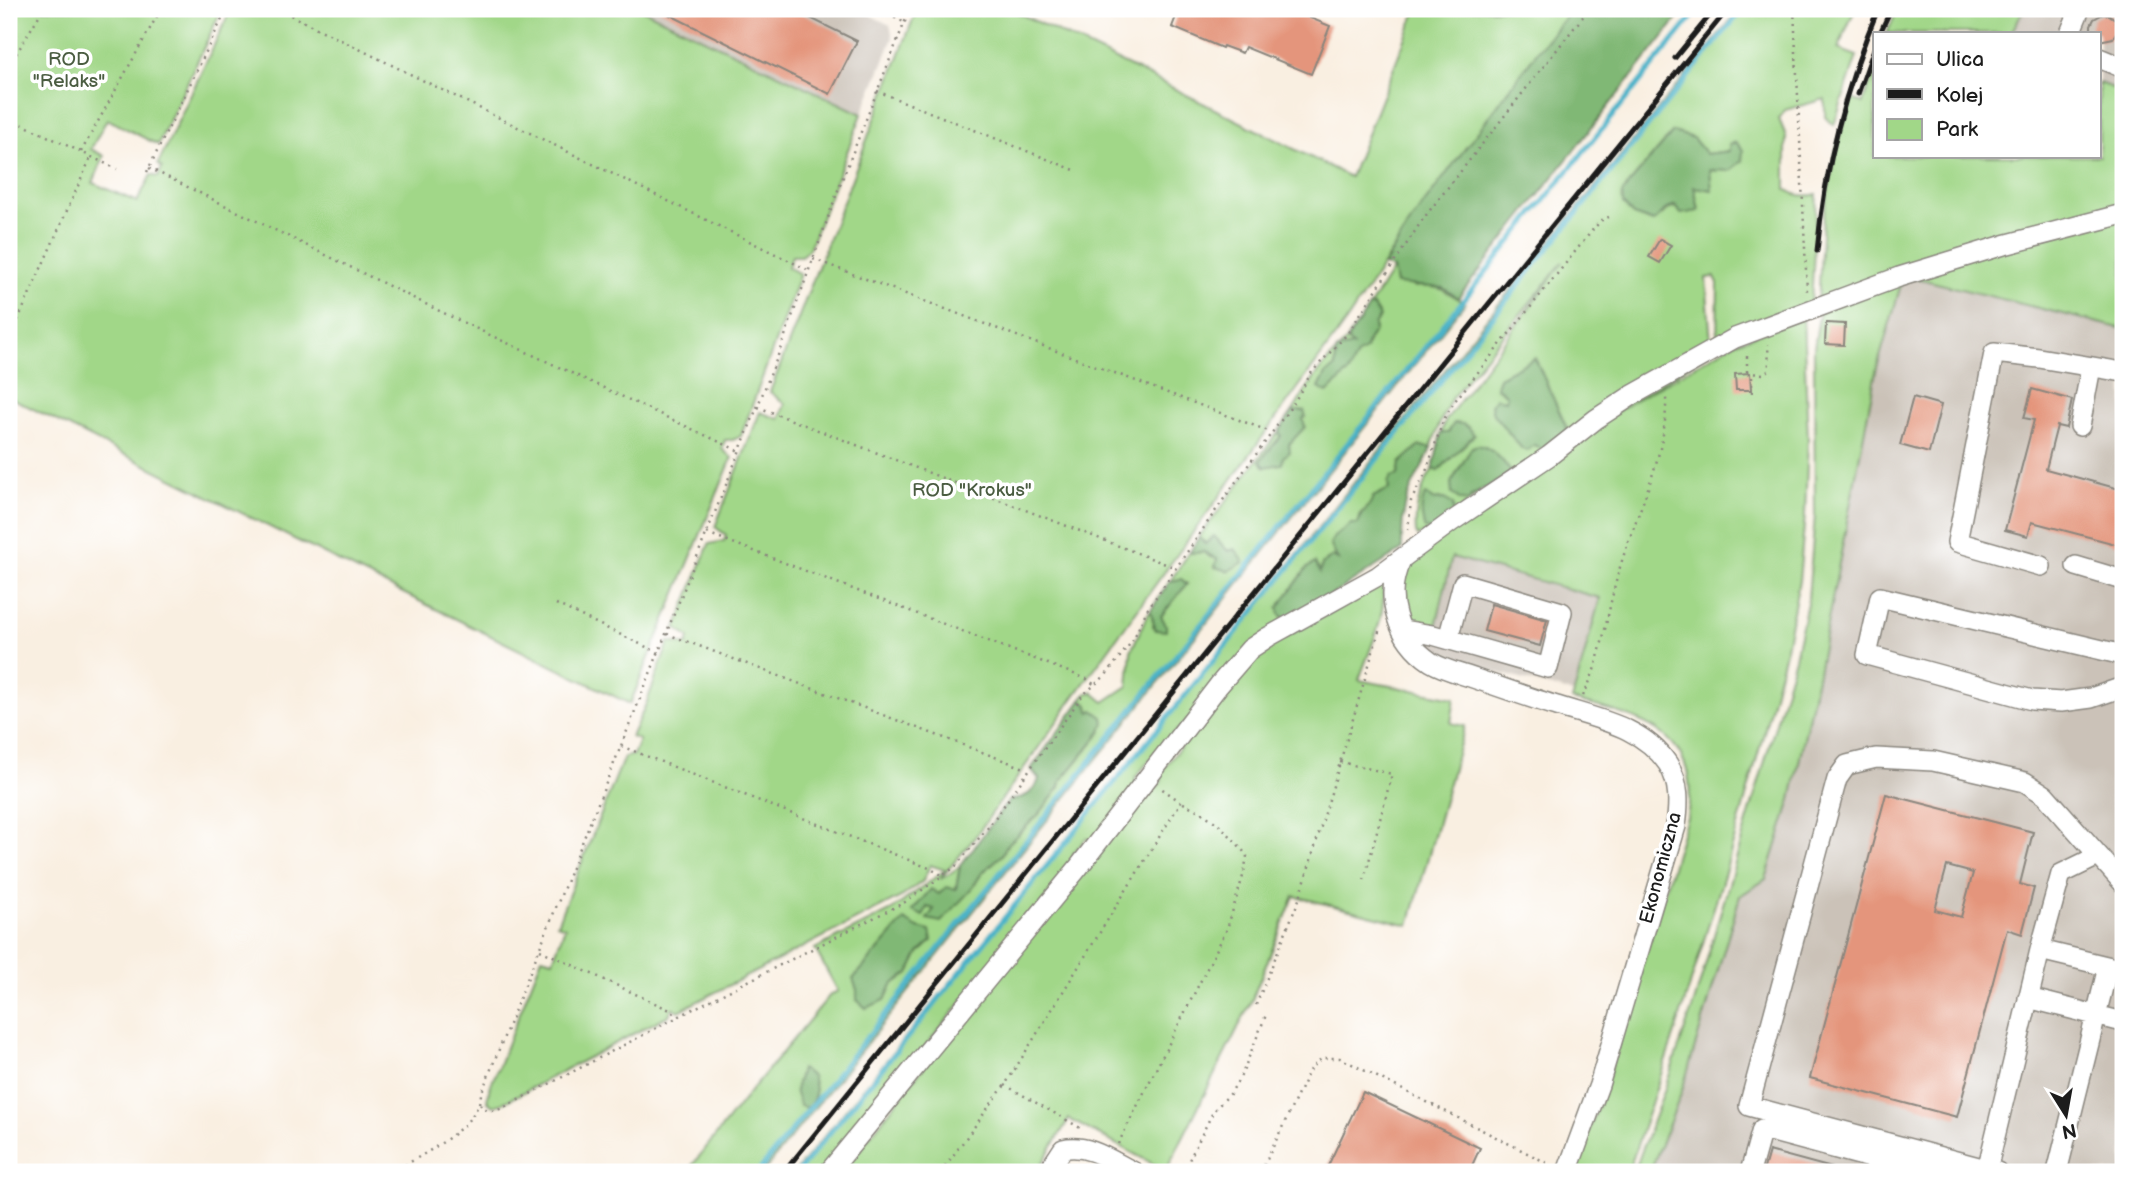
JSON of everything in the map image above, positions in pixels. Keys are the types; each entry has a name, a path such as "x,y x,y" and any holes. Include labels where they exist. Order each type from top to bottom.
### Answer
{"street":[{"path":"2070,32 2080,9"},
{"path":"2100,58 2123,68"},
{"path":"829,1172 1078,868 1219,685 1250,649 1378,576 1549,456 1596,419 1631,396 1735,338 1899,277 2123,214"},
{"path":"2040,566 1957,542 1994,353 2123,372"},
{"path":"2080,426 2091,367"},
{"path":"1392,592 1394,577 1404,557"},
{"path":"2076,566 2123,580"},
{"path":"1403,630 1448,639 1548,668 1562,612 1463,583 1448,639"},
{"name":"Ekonomiczna","path":"1392,592 1394,610 1403,630 1414,646 1433,663 1610,722 1647,741 1668,764 1676,783 1679,802 1676,826 1599,1085 1561,1170"},
{"path":"2123,655 1880,597 1867,656 2032,700 2061,702 2091,698 2123,687"},
{"path":"2098,856 2062,874 2028,998 1992,1171 1749,1106 1837,779 1847,765 1876,758 1933,761 2025,782 2046,795 2123,883"},
{"path":"2040,950 2116,969 2097,1016 2057,1172"},
{"path":"2028,998 2123,1022"},
{"path":"1750,1172 1762,1129 1923,1172"},
{"path":"1048,1172 1063,1149 1074,1146 1088,1149 1134,1172"}],"path":[{"path":"9,66 43,9"},
{"path":"81,152 161,9"},
{"path":"147,172 227,9"},
{"path":"278,9 808,270"},
{"path":"875,9 904,22"},
{"path":"393,1172 464,1125 480,1104 481,1094 758,407 808,270 910,9"},
{"path":"480,1104 485,1109 494,1111 503,1108 905,902 955,867 1082,696 1106,675 1133,640 1147,610 1293,404 1312,372 1348,333 1423,219 1589,9"},
{"path":"1794,9 1807,310"},
{"path":"877,91 1077,171"},
{"path":"9,118 117,169"},
{"path":"9,347 10,337 91,157"},
{"path":"149,168 460,321 740,452"},
{"path":"1404,557 1410,501 1426,472 1444,421 1454,402 1595,228 1609,217"},
{"path":"813,259 1272,433"},
{"path":"1752,393 1749,373 1764,374 1769,370 1767,349 1771,324"},
{"path":"1575,712 1587,688 1598,654 1617,577 1662,443 1667,408 1664,377"},
{"path":"758,407 1176,568"},
{"path":"708,533 1087,679 1095,685"},
{"path":"1255,1005 1300,897 1392,592"},
{"path":"556,604 659,653"},
{"path":"667,634 1029,770"},
{"path":"621,747 942,875"},
{"path":"1340,762 1392,774 1363,884"},
{"path":"1116,1148 1227,929 1247,856 1235,839 1204,812 1181,802 1148,777"},
{"path":"941,1172 1005,1085 1181,802"},
{"path":"540,950 670,1010 678,1017"},
{"path":"1183,1172 1214,1110 1230,1094 1242,1074 1266,1015"},
{"path":"1261,1172 1310,1069 1322,1058 1340,1058 1561,1170"},
{"path":"1005,1085 1094,1136"}],"shaded area":[{"path":"641,9 858,9 890,25 893,38 862,114"},
{"path":"2024,9 2123,9 2123,92 2100,83 2100,32 2012,32"},
{"path":"1904,275 2123,329 2123,1172 1650,1172 1681,1094 1740,895 1766,879 1791,800 1876,371"},
{"path":"1451,557 1601,598 1573,693 1429,654"}],"green space":[{"name":"ROD \"Relaks\"","path":"9,9 222,9 158,145 107,119 91,149 104,156 93,183 137,202 151,175 158,177 162,168 158,164 231,9 641,9 862,114 809,249 801,256 792,256 788,267 800,274 741,436 725,440 722,449 732,458 630,704 9,397"},
{"name":"ROD \"Krokus\"","path":"917,9 1010,9 1350,177 1417,9 1572,9 1412,220 1348,319 973,840 940,879 960,866 956,889 940,895 927,907 935,909 971,890 982,873 1002,855 1007,845 1039,814 1060,787 1061,781 1101,732 1087,704 1081,700 1087,693 1092,692 1104,702 1128,686 1131,651 1147,615 1150,611 1153,615 1153,626 1163,622 1161,616 1187,584 1181,579 1170,581 1189,553 1204,552 1210,557 1243,562 1235,549 1215,548 1199,537 1279,431 1283,457 1303,418 1304,411 1293,411 1331,357 1347,340 1354,346 1319,388 1327,392 1349,372 1357,354 1366,349 1375,331 1373,307 1369,307 1393,269 1413,287 1429,286 1441,289 1465,303 763,1172 687,1172 830,995 838,991 815,949 892,910 945,870 930,865 923,881 903,896 679,1011 672,1008 669,1015 501,1104 493,1106 487,1101 542,957 553,960 565,927 557,924 624,757 633,755 639,740 631,737 669,642 687,645 689,638 676,628 709,544 724,541 726,535 715,527 760,412 779,419 785,404 770,392","holes":["932,941 919,953 909,973 892,984 885,1000 857,1000 857,990"]},
{"path":"1572,9 1685,9 1458,298 1443,288 1396,284 1393,269 1384,265 1412,220"},
{"path":"1740,9 1855,9 1838,49 1857,56 1834,125 1825,117 1825,99 1785,110 1779,119 1786,136 1786,189 1801,195 1817,194 1811,306 1736,334 1511,481 1501,460 1484,446 1472,447 1451,483 1461,500 1479,493 1441,527 1444,499 1432,500 1433,531 1418,536 1417,507 1428,477 1433,469 1438,471 1474,435 1452,427 1448,433 1441,433 1446,420 1563,262 1451,399 1431,448 1419,446 1389,490 1361,513 1358,525 1339,561 1320,573 1291,621 1160,747 1135,778 1136,786 1093,843 1086,838 1073,854 1079,859 822,1172 795,1172 1185,696 1391,436","holes":["1673,132 1693,138 1706,154 1729,151 1716,171 1710,169 1694,187 1699,210 1674,207 1653,222 1633,215 1629,184","1715,277 1718,283 1717,341 1711,343 1706,278"]},
{"path":"1898,9 2024,9 2012,32 1887,32"},
{"path":"1873,75 1873,158 2100,158 2100,83 2123,92 2123,329 1904,275 1818,303 1823,218 1838,141 1852,99 1863,103"},
{"path":"1673,132 1693,138 1706,154 1729,151 1729,145 1736,142 1743,150 1742,161 1729,171 1710,170 1712,190 1694,187 1699,211 1681,214 1675,205 1665,210 1654,222 1633,215 1623,204 1622,194"},
{"path":"1902,281 1876,371 1791,800 1766,879 1740,896 1681,1094 1650,1172 1634,1172 1695,1000 1795,658 1808,598 1815,515 1814,348 1820,310"},
{"path":"1373,306 1380,317 1374,325 1375,331 1366,349 1357,355 1349,372 1327,393 1319,388 1326,374 1335,368 1336,352 1353,346 1347,340 1369,307"},
{"path":"1803,317 1808,439 1799,581 1786,648 1765,729 1726,869 1628,1172 1573,1172 1603,1094 1687,817 1690,788 1685,765 1675,747 1661,733 1642,722 1572,700 1600,598 1452,557 1435,631 1404,624 1400,614 1403,564 1606,417 1736,342"},
{"path":"1535,358 1569,433 1545,451 1534,445 1527,451 1522,449 1493,414 1491,404 1496,398 1506,400 1507,395 1496,387 1499,377"},
{"path":"1293,411 1304,411 1305,427 1289,444 1290,452 1283,457 1282,464 1265,467 1260,461 1281,436 1279,431"},
{"path":"1454,423 1466,426 1474,435 1438,471 1433,469 1441,433 1448,433"},
{"path":"1478,445 1498,456 1512,474 1471,496 1469,501 1461,500 1452,494 1451,483 1472,447"},
{"path":"1419,446 1431,448 1407,499 1403,518 1402,550 1291,621 1281,616 1278,608 1307,568 1315,563 1320,572 1322,564 1332,557 1338,560 1330,544 1334,537 1351,524 1358,524 1373,497 1389,489 1388,483 1391,477 1398,475 1400,463"},
{"path":"1426,494 1432,500 1444,499 1453,504 1454,517 1433,531 1425,529 1422,520"},
{"path":"1214,536 1228,551 1235,549 1244,562 1228,571 1215,567 1217,559 1204,552 1189,553 1199,537 1205,544"},
{"path":"1181,579 1187,584 1161,616 1166,631 1156,630 1150,611 1170,581"},
{"path":"1382,584 1383,607 1380,620 1359,680 1455,698 1451,723 1465,726 1409,925 1294,896 1251,1002 1166,1171 1069,1119 1037,1172 842,1172 950,1033 1149,788 1156,788 1162,781 1160,773 1254,654"},
{"path":"1081,700 1087,704 1090,712 1093,710 1103,717 1101,732 1061,781 1060,787 1039,814 1007,845 1002,855 982,873 971,890 941,922 927,919 934,909 927,907 923,916 912,911 931,889 939,894 946,887 956,889 960,866 1009,800 1024,796 1034,788 1039,779 1031,769"},
{"path":"904,920 930,931 932,941 919,953 909,973 892,985 885,1000 866,1008 857,1000 853,979"},
{"path":"801,1069 812,1076 815,1089 813,1100 807,1108 800,1106 795,1090"}],"building":[{"path":"658,9 792,9 857,41 830,94"},
{"path":"1179,9 1288,9 1330,26 1311,74 1245,47 1242,53 1223,46 1222,48 1172,27"},
{"path":"2103,14 2115,19 2118,29 2113,38 2100,41 2100,32 2091,32 2094,19"},
{"path":"1660,239 1671,245 1660,263 1649,257"},
{"path":"1826,323 1845,324 1844,345 1825,344"},
{"path":"1750,373 1751,390 1736,390 1735,374"},
{"path":"2032,389 2072,400 2066,428 2057,426 2046,469 2123,490 2123,546 2032,522 2028,536 2005,530 2034,420 2024,418"},
{"path":"1913,397 1941,405 1929,453 1900,445"},
{"path":"1491,604 1547,620 1540,646 1484,631"},
{"path":"1886,794 2033,832 2020,884 2034,888 2022,934 2007,929 1957,1117 1810,1078","holes":["1947,866 1973,873 1961,917 1935,910"]},
{"path":"1363,1092 1480,1148 1469,1172 1325,1172"},
{"path":"1769,1151 1832,1168 1831,1172 1763,1172"}],"waterway":[{"path":"758,1172 1699,9"},
{"path":"798,1172 1743,9"}],"railway":[{"path":"1675,58 1715,9"},
{"path":"784,1172 1728,9"},
{"path":"1817,251 1825,189 1838,128 1866,38 1878,9"},
{"path":"1880,32 1891,9"},
{"path":"1858,94 1873,52"}]}
